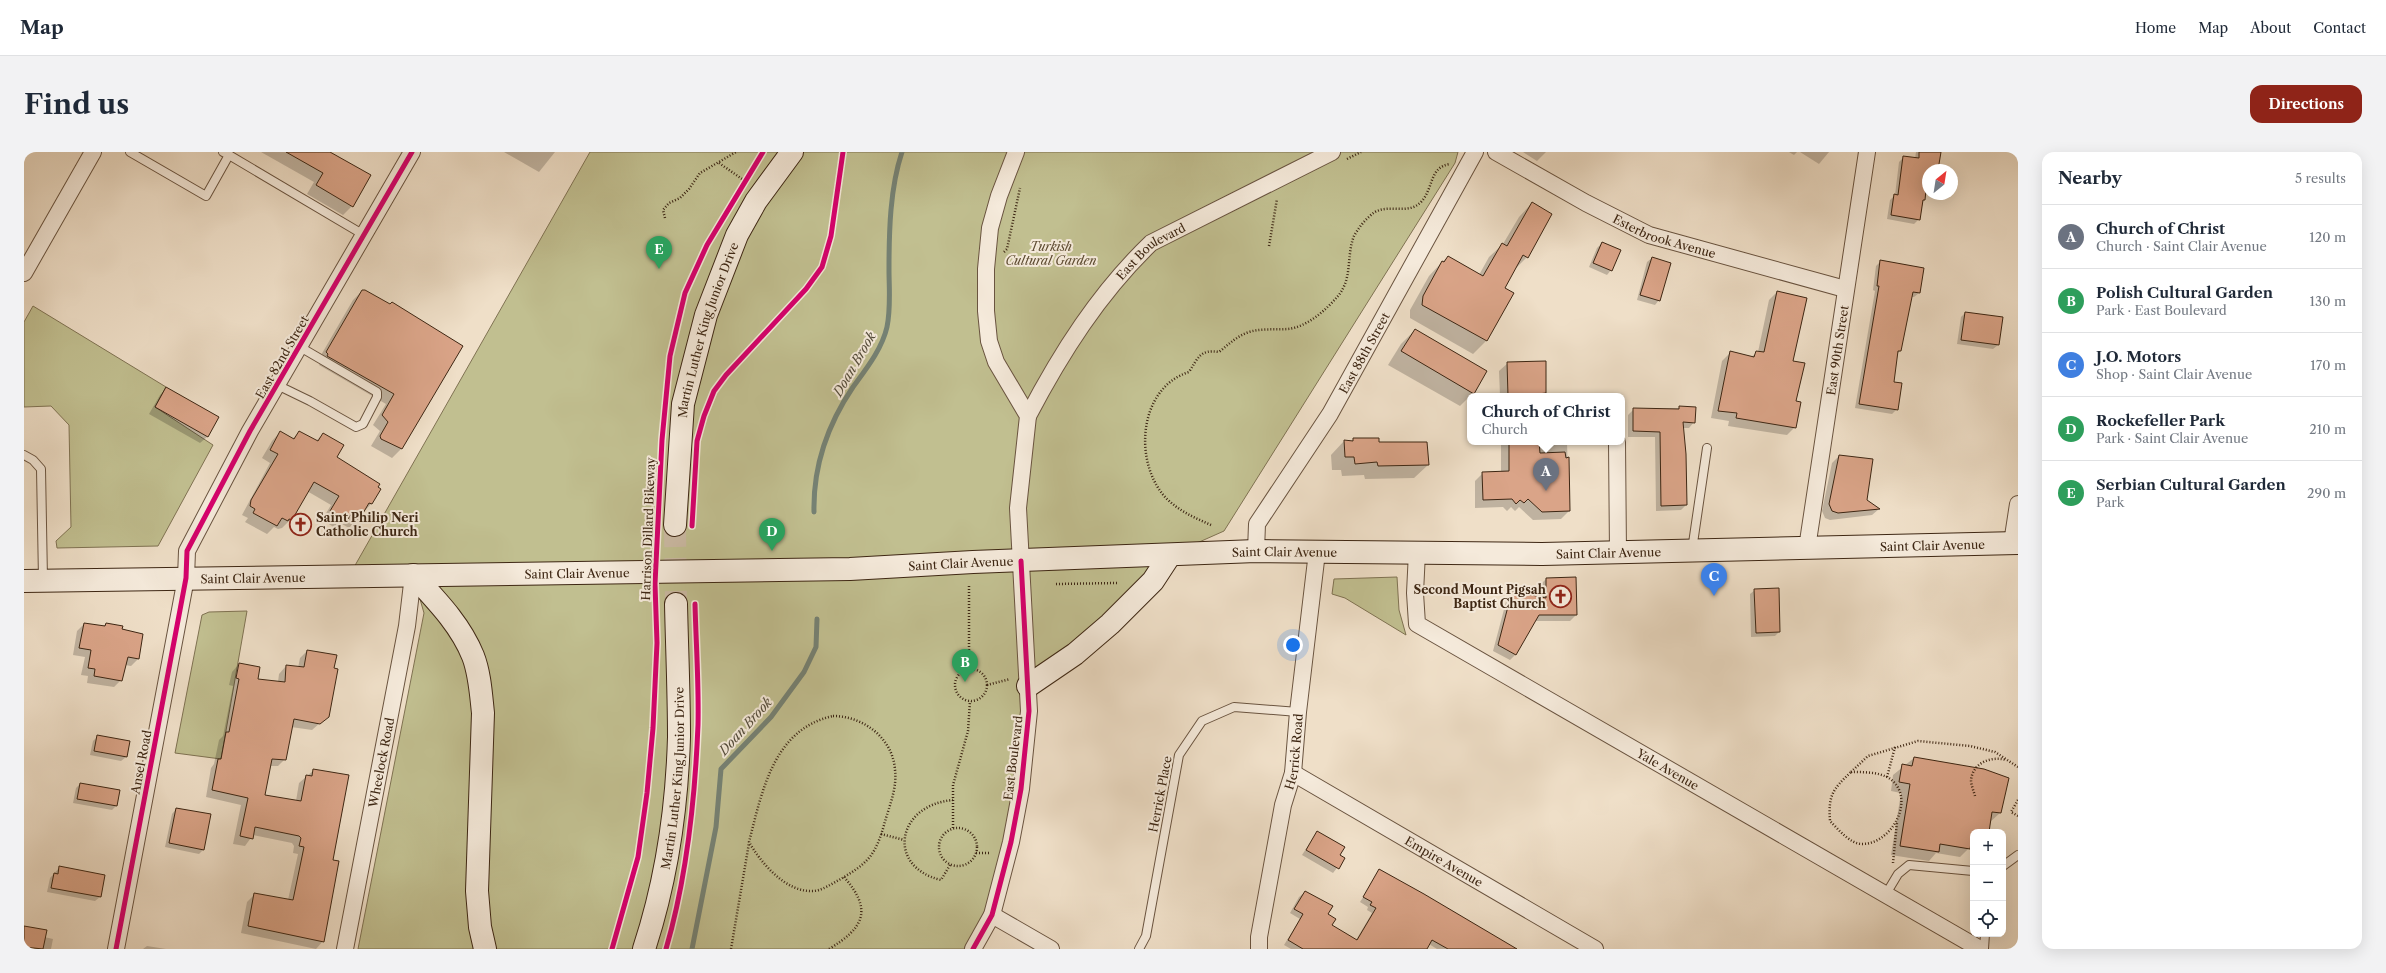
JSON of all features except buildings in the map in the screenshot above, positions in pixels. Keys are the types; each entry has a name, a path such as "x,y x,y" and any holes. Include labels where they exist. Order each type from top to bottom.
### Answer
{"main road":[{"name":"Martin Luther King Junior Drive","path":"675,525 682,404 706,315 737,235 756,202 792,152"},
{"name":"Saint Clair Avenue","path":"33,581 850,569 1256,551 1542,554 2015,543"},
{"path":"1022,682 1075,654 1110,624 1153,581 1170,555"},
{"path":"413,575 461,632 474,657 480,684 483,713 478,891 480,927 485,949"},
{"name":"Martin Luther King Junior Drive","path":"644,949 668,843 676,787 679,737 676,604"}],"street":[{"path":"24,273 28,255 93,152"},
{"name":"East 82nd Street","path":"186,578 187,551 277,385 412,152"},
{"path":"1016,152 999,196 990,228 986,270 986,311 989,340 996,362 1028,416"},
{"name":"East 88th Street","path":"1256,551 1257,524 1330,414 1475,152"},
{"name":"Esterbrook Avenue","path":"1496,152 1586,204 1649,235 1845,289"},
{"name":"East 90th Street","path":"1807,548 1845,289 1867,152"},
{"name":"East Boulevard","path":"973,949 992,915 1011,842 1021,789 1028,724 1022,682 1019,489 1028,416 1076,332 1134,259 1150,243 1337,157"},
{"path":"1617,445 1618,552"},
{"path":"2015,543 2018,504"},
{"name":"Herrick Road","path":"1259,949 1259,937 1283,805 1293,773 1298,712 1317,552"},
{"name":"Yale Avenue","path":"1417,552 1415,593 1417,624 1980,949"},
{"name":"Wheelock Road","path":"345,949 408,626 413,575"},
{"name":"Ansel Road","path":"116,949 186,578"},
{"name":"Empire Avenue","path":"1293,773 1595,949"},
{"path":"992,915 1051,949"}],"lane":[{"path":"130,152 206,196 226,154 364,235"},
{"path":"277,385 310,401 356,427 363,424 377,397 377,392 300,347"},
{"path":"1692,550 1707,448"},
{"path":"24,455 33,460 41,469 33,581"},
{"name":"Herrick Place","path":"1139,949 1146,936 1179,755 1190,737 1202,721 1234,707 1298,712"},
{"path":"2004,865 2018,855"},
{"path":"1886,894 1898,874 1909,865 1970,871"},
{"path":"1984,949 1986,937"}],"path":[{"path":"664,218 663,210 669,203 680,198 689,189 700,173 736,152"},
{"path":"702,422 714,391 806,289 822,267 831,236 843,152"},
{"path":"1337,157 1361,152"},
{"path":"719,163 745,181"},
{"path":"1211,525 1187,514 1173,504 1161,492 1153,478 1145,450 1144,437 1147,420 1155,402 1172,379 1189,372 1193,362 1201,353 1212,351 1219,352 1234,339 1250,332 1265,329 1296,328 1318,315 1343,288 1349,271 1354,236 1370,215 1384,208 1406,209 1416,206 1429,192 1435,172 1438,168 1455,163"},
{"path":"742,187 749,175"},
{"path":"1002,254 1007,249 1020,194 1020,188 1017,181"},
{"path":"1269,246 1276,200 1283,196"},
{"path":"1056,584 1117,583"},
{"path":"969,586 969,669"},
{"path":"969,669 980,671 984,675 987,684 986,690 980,698 970,701 960,696 955,688 955,682 960,673 969,669"},
{"path":"987,684 1022,682"},
{"path":"953,828 953,800 956,772 968,731 970,701"},
{"path":"731,949 749,842 768,776 777,757 797,733 813,721 833,716 843,716 867,724 879,736 892,756 895,770 895,786 881,834 869,858 859,868 823,889 813,891 793,887 757,856 749,842"},
{"path":"1898,820 1891,831 1879,841 1861,844 1845,836 1830,822 1829,804 1834,788 1868,756 1918,741 1970,746 1995,752 2018,767"},
{"path":"1887,778 1895,747"},
{"path":"1975,796 1971,780 1984,761 1995,757 2008,760"},
{"path":"1851,772 1866,772 1887,778 1898,786 1901,802 1892,865"},
{"path":"950,865 941,880 932,878 921,871 908,857 904,840 910,820 923,809 941,801 953,800"},
{"path":"2018,800 2011,812 2018,816"},
{"path":"960,827 972,834 976,839 976,853 968,863 962,866 950,865 941,857 938,845 943,834 953,828 960,827"},
{"path":"881,834 904,840"},
{"path":"976,853 991,853"},
{"path":"829,949 848,938 860,920 861,909 859,898 844,877"}],"green space":[{"name":"Turkish Cultural Garden","path":"590,152 1458,152 1455,163 1224,531 1170,555 1028,686 1011,842 971,949 358,949 424,613 413,575 349,576"},
{"path":"33,306 166,387 155,407 213,445 158,546 57,548 56,541 71,527 69,425 51,406 24,407 24,322"},
{"path":"1397,577 1399,610 1406,635 1345,598 1332,594 1334,579"},
{"path":"247,611 221,759 175,753 202,615 209,612"}],"waterway":[{"name":"Doan Brook","path":"814,512 814,495 819,462 829,431 844,401 877,351 885,335 887,327 889,305 891,210 895,180 902,152"},
{"name":"Doan Brook","path":"692,949 716,827 721,769 771,717 804,672 816,647 817,619"}],"tunnel":[{"path":"675,525 676,604"}],"cycle path":[{"path":"116,949 186,578 187,551 250,431 412,152"},
{"name":"Harrison Dillard Bikeway","path":"612,949 638,857 647,793 653,728 657,643 655,584 662,440 670,356 685,293 707,245 763,152"},
{"path":"692,526 697,441 704,416 714,391 726,375 806,289 822,267 831,236 843,152"},
{"path":"973,949 992,915 1011,842 1021,789 1029,711 1021,561"},
{"path":"666,949 685,866 695,782 698,725 695,604"}],"place":[{"name":"Serbian Cultural Garden","path":"659,269"},
{"name":"Church of Christ","path":"1546,491"},
{"name":"Saint Philip Neri Catholic Church","path":"301,524"},
{"name":"Rockefeller Park","path":"772,551"},
{"name":"Second Mount Pigsah Baptist Church","path":"1561,596"},
{"name":"J.O. Motors","path":"1714,596"},
{"name":"Polish Cultural Garden","path":"965,682"}]}
